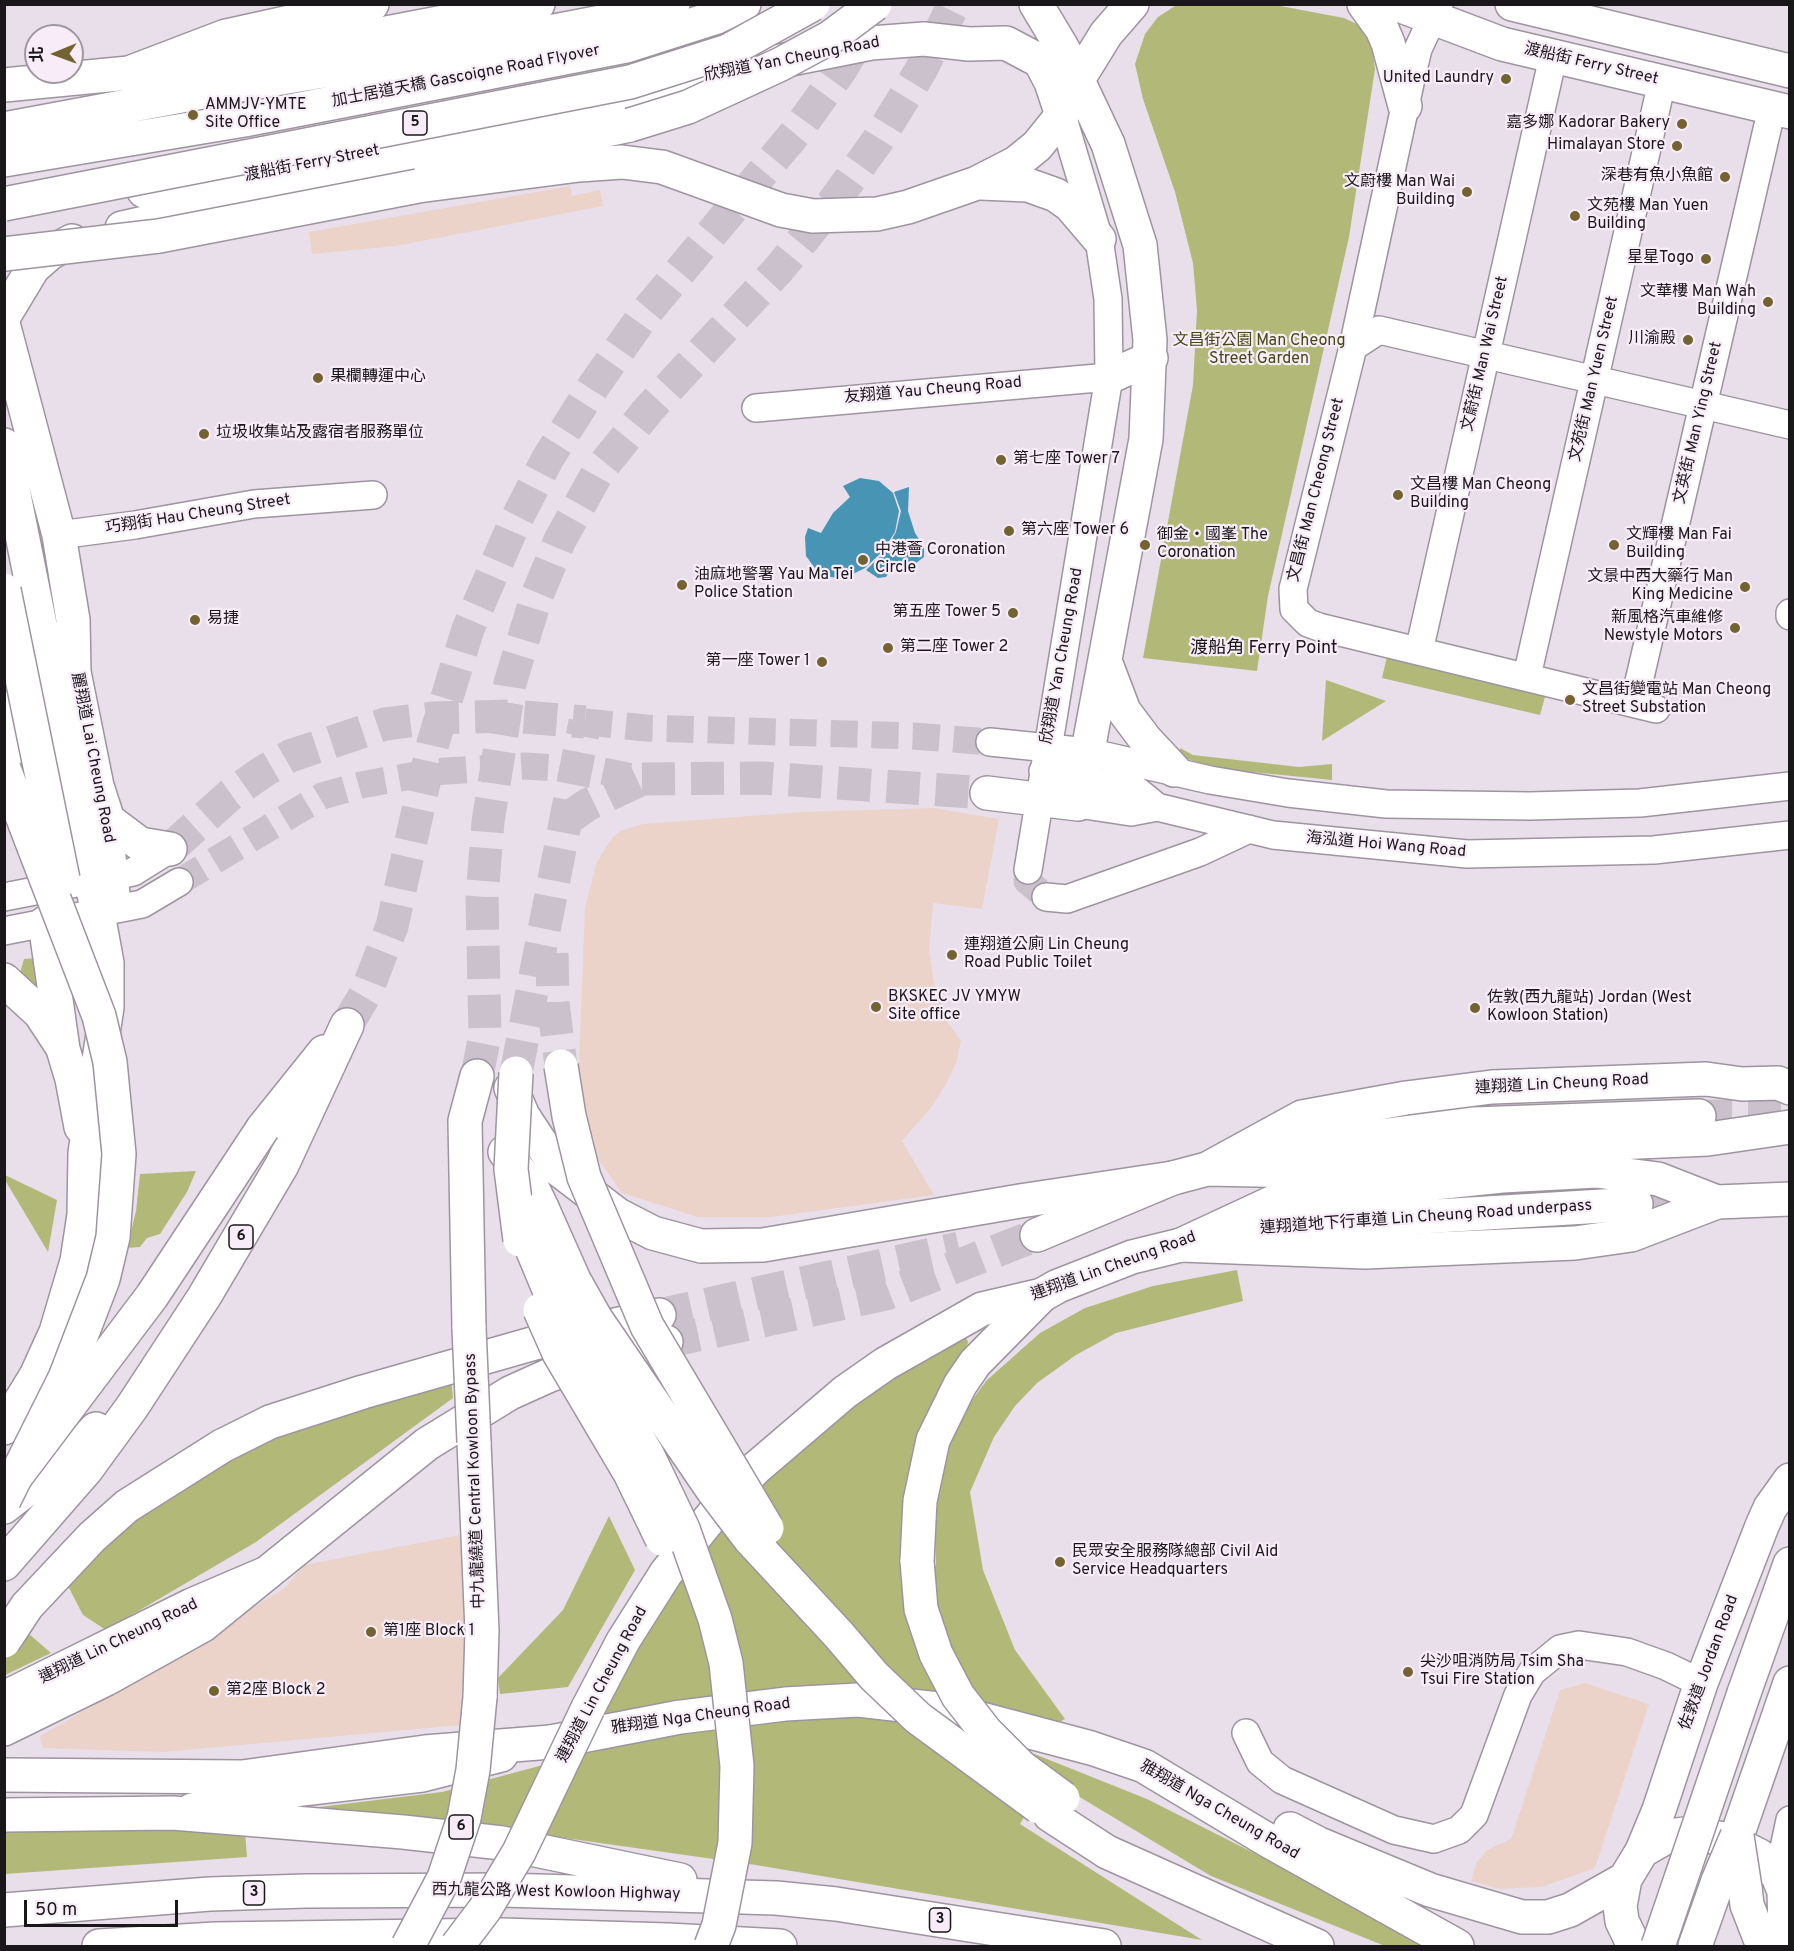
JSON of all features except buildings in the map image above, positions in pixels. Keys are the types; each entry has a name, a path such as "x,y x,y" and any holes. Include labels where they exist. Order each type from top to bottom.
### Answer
{"main road":[{"path":"129,73 226,36 372,4"},
{"path":"4,85 129,73 282,53 537,4"},
{"path":"4,129 251,83 503,41 637,15 673,4"},
{"name":"加士居道天橋 Gascoigne Road Flyover","path":"4,160 255,118 626,46 702,22 744,4"},
{"name":"5","path":"4,202 630,82 728,51 813,4"},
{"path":"4,316 33,268 64,245 93,234 241,201 276,188 602,132 630,125 698,103 781,64 831,37 874,4"},
{"path":"1036,4 1063,50 1112,152 1140,245 1148,304 1150,358 1146,439 1123,551 1083,778"},
{"path":"4,254 159,236 418,186 579,165 622,162 662,167 781,210 813,216 877,214 908,207 977,183 1016,163 1037,146 1062,115 1077,81 1106,34 1132,4"},
{"path":"1364,4 1382,29 1388,42 1405,106"},
{"name":"渡船街 Ferry Street","path":"1396,4 1436,10 1502,44 1781,110"},
{"path":"1512,4 1790,71"},
{"name":"欣翔道 Yan Cheung Road","path":"685,80 871,43 924,39 969,44 1006,43 1040,61 1051,82 1062,115"},
{"name":"渡船街 Ferry Street","path":"4,202 84,198 237,179 604,105 685,80"},
{"path":"237,179 276,188"},
{"path":"977,183 1028,185 1056,195 1070,204 1099,239"},
{"name":"麗翔道 Lai Cheung Road","path":"4,327 59,535 73,620 74,672 97,786 108,820"},
{"path":"1109,376 1150,358"},
{"path":"4,444 19,585 53,838 110,1062 119,1154 113,1237 90,1318 65,1378 8,1496"},
{"path":"19,585 42,551 59,535"},
{"name":"麗翔道 Lai Cheung Road","path":"19,585 102,878 108,912 107,1007 85,1153"},
{"path":"1105,662 1124,711 1145,739 1174,770"},
{"path":"4,708 12,776 45,923 63,1049 72,1079 85,1153 84,1215 69,1296 36,1376 4,1428"},
{"name":"海泓道 Hoi Wang Road","path":"987,793 1042,773 1083,778"},
{"path":"12,776 40,867 90,988"},
{"path":"4,825 12,776"},
{"path":"108,820 140,844 170,849"},
{"path":"4,980 40,1013 63,1049"},
{"name":"6","path":"4,1564 86,1470 132,1407 230,1255 282,1165 347,1025 263,1128 152,1296 8,1496"},
{"path":"561,1066 569,1116 584,1177 646,1326 766,1528 839,1635"},
{"path":"497,1076 506,1152 533,1189 531,1214 551,1294 626,1414 683,1529 715,1619 726,1663 737,1766 735,1843 719,1925 711,1947"},
{"path":"497,1076 558,1169 618,1215 654,1233 701,1246 763,1245 1173,1178"},
{"path":"497,1076 511,1169 515,1217 525,1269 559,1353 652,1515 711,1656 734,1735"},
{"name":"中九龍繞道 Central Kowloon Bypass","path":"408,1947 444,1878 460,1829 473,1770 480,1697 481,1583 469,1328 465,1121 497,1076"},
{"name":"連翔道 Lin Cheung Road","path":"1037,1235 1173,1178 1207,1169 1302,1117 1406,1098 1540,1085 1706,1079 1742,1084 1786,1084"},
{"path":"1207,1169 1311,1145 1473,1124 1699,1116"},
{"path":"1207,1169 1305,1171 1500,1148 1708,1139 1790,1127"},
{"name":"連翔道 Lin Cheung Road","path":"457,1947 485,1909 519,1852 588,1708 633,1624 690,1540 748,1476 836,1399 885,1364 981,1309 1042,1295 1058,1286 1132,1257 1181,1245 1280,1199 1502,1176 1596,1171 1628,1173 1658,1179 1717,1202 1790,1199"},
{"path":"1181,1245 1365,1252 1575,1243 1631,1235 1717,1202"},
{"name":"連翔道地下行車道 Lin Cheung Road underpass","path":"1181,1245 1287,1225 1636,1204"},
{"path":"531,1214 643,1390 750,1539 874,1676 918,1718 1056,1807 1116,1831 1272,1915 1316,1946"},
{"path":"1042,1295 975,1364 960,1385 933,1440 920,1501 917,1562 921,1609 936,1654 958,1696 986,1732 1056,1807"},
{"name":"連翔道 Lin Cheung Road","path":"4,1641 27,1606 92,1537 136,1501 222,1446 270,1422 363,1392 535,1343 663,1329 550,1375 482,1409 418,1451 267,1573 192,1605 4,1698"},
{"path":"8,1496 73,1453 169,1350"},
{"name":"佐敦道 Jordan Road","path":"1634,1947 1622,1921 1620,1906 1625,1879 1642,1851 1659,1810 1701,1683 1770,1508 1790,1480"},
{"path":"1658,1947 1790,1564"},
{"path":"4,1729 106,1679 203,1624 267,1573"},
{"path":"1695,1947 1708,1904 1737,1836 1785,1694"},
{"name":"雅翔道 Nga Cheung Road","path":"4,1815 173,1813 302,1789 422,1775 609,1729 726,1710 858,1700 947,1710 1091,1748 1144,1766 1269,1841 1457,1947"},
{"path":"4,1775 242,1777 425,1752 551,1742"},
{"path":"1144,1766 1278,1821 1319,1844 1430,1890 1510,1915 1536,1918 1558,1914 1581,1905 1625,1879"},
{"path":"173,1813 403,1832 502,1843 776,1898"},
{"name":"佐敦道 Jordan Road","path":"1642,1851 1668,1836 1693,1833 1711,1836 1728,1840 1754,1852 1778,1876"},
{"path":"1737,1836 1747,1905 1773,1941"},
{"path":"1773,1941 1784,1891 1778,1876"},
{"name":"西九龍公路 West Kowloon Highway","path":"4,1910 210,1894 306,1891 503,1890 776,1898 836,1904 1104,1947"},
{"path":"99,1947 215,1939 502,1935 668,1940 780,1947"}],"street":[{"name":"文昌街 Man Cheong Street","path":"1436,10 1418,49 1353,347 1293,589 1294,609 1308,623 1645,706"},
{"name":"文蔚街 Man Wai Street","path":"1419,651 1553,57"},
{"name":"文苑街 Man Yuen Street","path":"1527,676 1662,82"},
{"name":"文英街 Man Ying Street","path":"1645,706 1703,405 1781,110"},
{"name":"欣翔道 Yan Cheung Road","path":"1028,870 1042,773 1098,455 1109,376 1108,299 1099,239 1062,115"},
{"path":"1364,298 1379,330"},
{"path":"1353,347 1379,330 1790,425"},
{"name":"友翔道 Yau Cheung Road","path":"756,408 1109,376"},
{"name":"巧翔街 Hau Cheung Street","path":"59,535 114,529 254,504 373,495"},
{"name":"海泓道 Hoi Wang Road","path":"990,742 1042,773 1083,778 1174,770 1210,780 1288,793 1386,804 1530,806 1640,803 1790,786"},
{"name":"海泓道 Hoi Wang Road","path":"1083,778 1131,812 1157,807 1273,835 1374,847 1467,854 1654,850 1790,835"},
{"name":"麗翔道 Lai Cheung Road","path":"102,878 108,820"},
{"path":"1046,897 1067,899 1200,852 1250,829"},
{"path":"4,897 133,872 170,849"},
{"path":"4,931 142,904 179,882"},
{"path":"1246,1732 1260,1762 1282,1780 1394,1830 1434,1839 1459,1830 1474,1815 1518,1695 1532,1672 1560,1649 1580,1645 1627,1652 1666,1666 1701,1683"},
{"path":"1778,1876 1790,1820"}],"shaded area":[{"path":"570,186 572,196 600,190 603,206 396,246 312,254 309,232"},
{"path":"934,808 999,819 982,909 933,903 929,950 934,983 948,1023 961,1041 956,1063 946,1084 933,1105 902,1141 934,1195 771,1217 698,1217 622,1193 588,1145 579,1064 585,907 597,862 612,838 620,831 643,824 803,812"},
{"path":"460,1535 467,1686 462,1725 163,1752 43,1748 40,1736 224,1630 247,1611 285,1588 304,1565"},
{"path":"1585,1683 1649,1704 1596,1865 1593,1869 1541,1887 1500,1889 1471,1881 1476,1863 1487,1850 1511,1839 1560,1690"}],"green space":[{"name":"文昌街公園 Man Cheong Street Garden","path":"1178,4 1275,5 1344,18 1359,25 1368,37 1375,69 1349,237 1268,596 1257,671 1143,658 1193,385 1197,310 1193,263 1175,192 1143,99 1135,64 1145,34 1158,17"},
{"path":"1389,648 1548,686 1540,715 1382,678"},
{"path":"1326,680 1386,701 1322,741"},
{"path":"1180,748 1193,755 1299,767 1332,764 1332,780 1222,769 1180,757"},
{"path":"37,958 47,998 19,977 24,959"},
{"path":"196,1171 187,1192 160,1234 147,1238 140,1247 127,1248 136,1211 140,1174"},
{"path":"5,1175 57,1200 48,1252 5,1180"},
{"path":"1237,1270 1243,1301 1116,1333 1076,1355 1037,1383 1015,1406 994,1437 970,1492 983,1570 1015,1650 1065,1719 1040,1732 944,1697 601,1719 628,1656 667,1598 716,1535 763,1483 870,1389 951,1339 966,1338 968,1342 905,1567 936,1566 934,1505 943,1453 964,1411 987,1380 1040,1333 1085,1308 1153,1286"},
{"path":"451,1377 453,1398 256,1542 106,1630 83,1615 68,1586 99,1547 140,1512 275,1429"},
{"path":"609,1516 635,1570 568,1687 500,1694 498,1678 563,1610"},
{"path":"5,1613 51,1653 5,1675"},
{"path":"804,1717 865,1718 955,1726 1037,1755 1147,1799 1347,1900 1452,1946 1385,1946 1211,1876 1048,1778 1020,1824 1202,1940 756,1865 444,1821 303,1809 442,1792 584,1754 670,1735 756,1721"},
{"path":"5,1824 245,1832 247,1857 5,1874"}],"water":[{"path":"860,478 879,481 893,493 899,511 895,532 882,552 865,568 843,579 825,576 817,571 806,556 805,537 808,528 821,533 833,513 850,497 843,486"},
{"path":"909,487 908,511 915,533 924,547 924,557 916,563 901,561 893,566 886,577 878,578 866,570 884,553 896,532 901,511 894,492"}],"tunnel":[{"path":"477,1076 485,1035 482,897 488,822 510,683 536,598 560,540 598,472 649,409 779,269 832,204 878,140 921,70 954,4"},
{"path":"347,1025 366,993 392,926 433,743 468,629 513,526 548,458 593,387 643,316 797,131 840,71 866,28"},
{"path":"170,849 230,795 264,771 290,756 385,724 434,718 512,716 585,722"},
{"path":"585,722 646,728 913,736 990,742"},
{"path":"516,1073 585,722"},
{"path":"179,882 322,796 361,785 433,772 526,766 603,771 642,779"},
{"path":"642,779 762,778 987,793"},
{"path":"566,820 587,805 642,779"},
{"path":"1028,870 1027,881 1046,897"},
{"path":"552,953 553,1003 561,1066"},
{"path":"1699,1116 1790,1117"},
{"path":"1636,1204 1716,1199"},
{"path":"666,1342 886,1294 1037,1235"},
{"path":"659,1315 959,1248"}],"place":[{"name":"United Laundry","path":"1506,79"},
{"name":"AMMJV-YMTE Site Office","path":"193,115"},
{"name":"嘉多娜 Kadorar Bakery","path":"1682,124"},
{"name":"Himalayan Store","path":"1677,146"},
{"name":"深巷有魚小魚館","path":"1725,177"},
{"name":"文蔚樓 Man Wai Building","path":"1467,192"},
{"name":"文苑樓 Man Yuen Building","path":"1575,216"},
{"name":"星星Togo","path":"1706,259"},
{"name":"文華樓 Man Wah Building","path":"1768,302"},
{"name":"川渝殿","path":"1688,340"},
{"name":"果欄轉運中心","path":"318,378"},
{"name":"垃圾收集站及露宿者服務單位","path":"204,434"},
{"name":"第七座 Tower 7","path":"1001,460"},
{"name":"文昌樓 Man Cheong Building","path":"1398,495"},
{"name":"第六座 Tower 6","path":"1009,531"},
{"name":"御金‧國峯 The Coronation","path":"1145,545"},
{"name":"文輝樓 Man Fai Building","path":"1614,545"},
{"name":"中港薈 Coronation Circle","path":"863,560"},
{"name":"油麻地警署 Yau Ma Tei Police Station","path":"682,585"},
{"name":"文景中西大藥行 Man King Medicine","path":"1745,587"},
{"name":"第五座 Tower 5","path":"1013,613"},
{"name":"易捷","path":"195,620"},
{"name":"新風格汽車維修 Newstyle Motors","path":"1735,628"},
{"name":"第二座 Tower 2","path":"888,648"},
{"name":"第一座 Tower 1","path":"822,662"},
{"name":"文昌街變電站 Man Cheong Street Substation","path":"1570,700"},
{"name":"連翔道公廁 Lin Cheung Road Public Toilet","path":"952,955"},
{"name":"BKSKEC JV YMYW Site office","path":"876,1007"},
{"name":"佐敦(西九龍站) Jordan (West Kowloon Station)","path":"1475,1008"},
{"name":"民眾安全服務隊總部 Civil Aid Service Headquarters","path":"1060,1562"},
{"name":"第1座 Block 1","path":"371,1632"},
{"name":"尖沙咀消防局 Tsim Sha Tsui Fire Station","path":"1408,1672"},
{"name":"第2座 Block 2","path":"214,1691"}],"district":[{"name":"渡船角 Ferry Point","path":"1264,649"}]}
